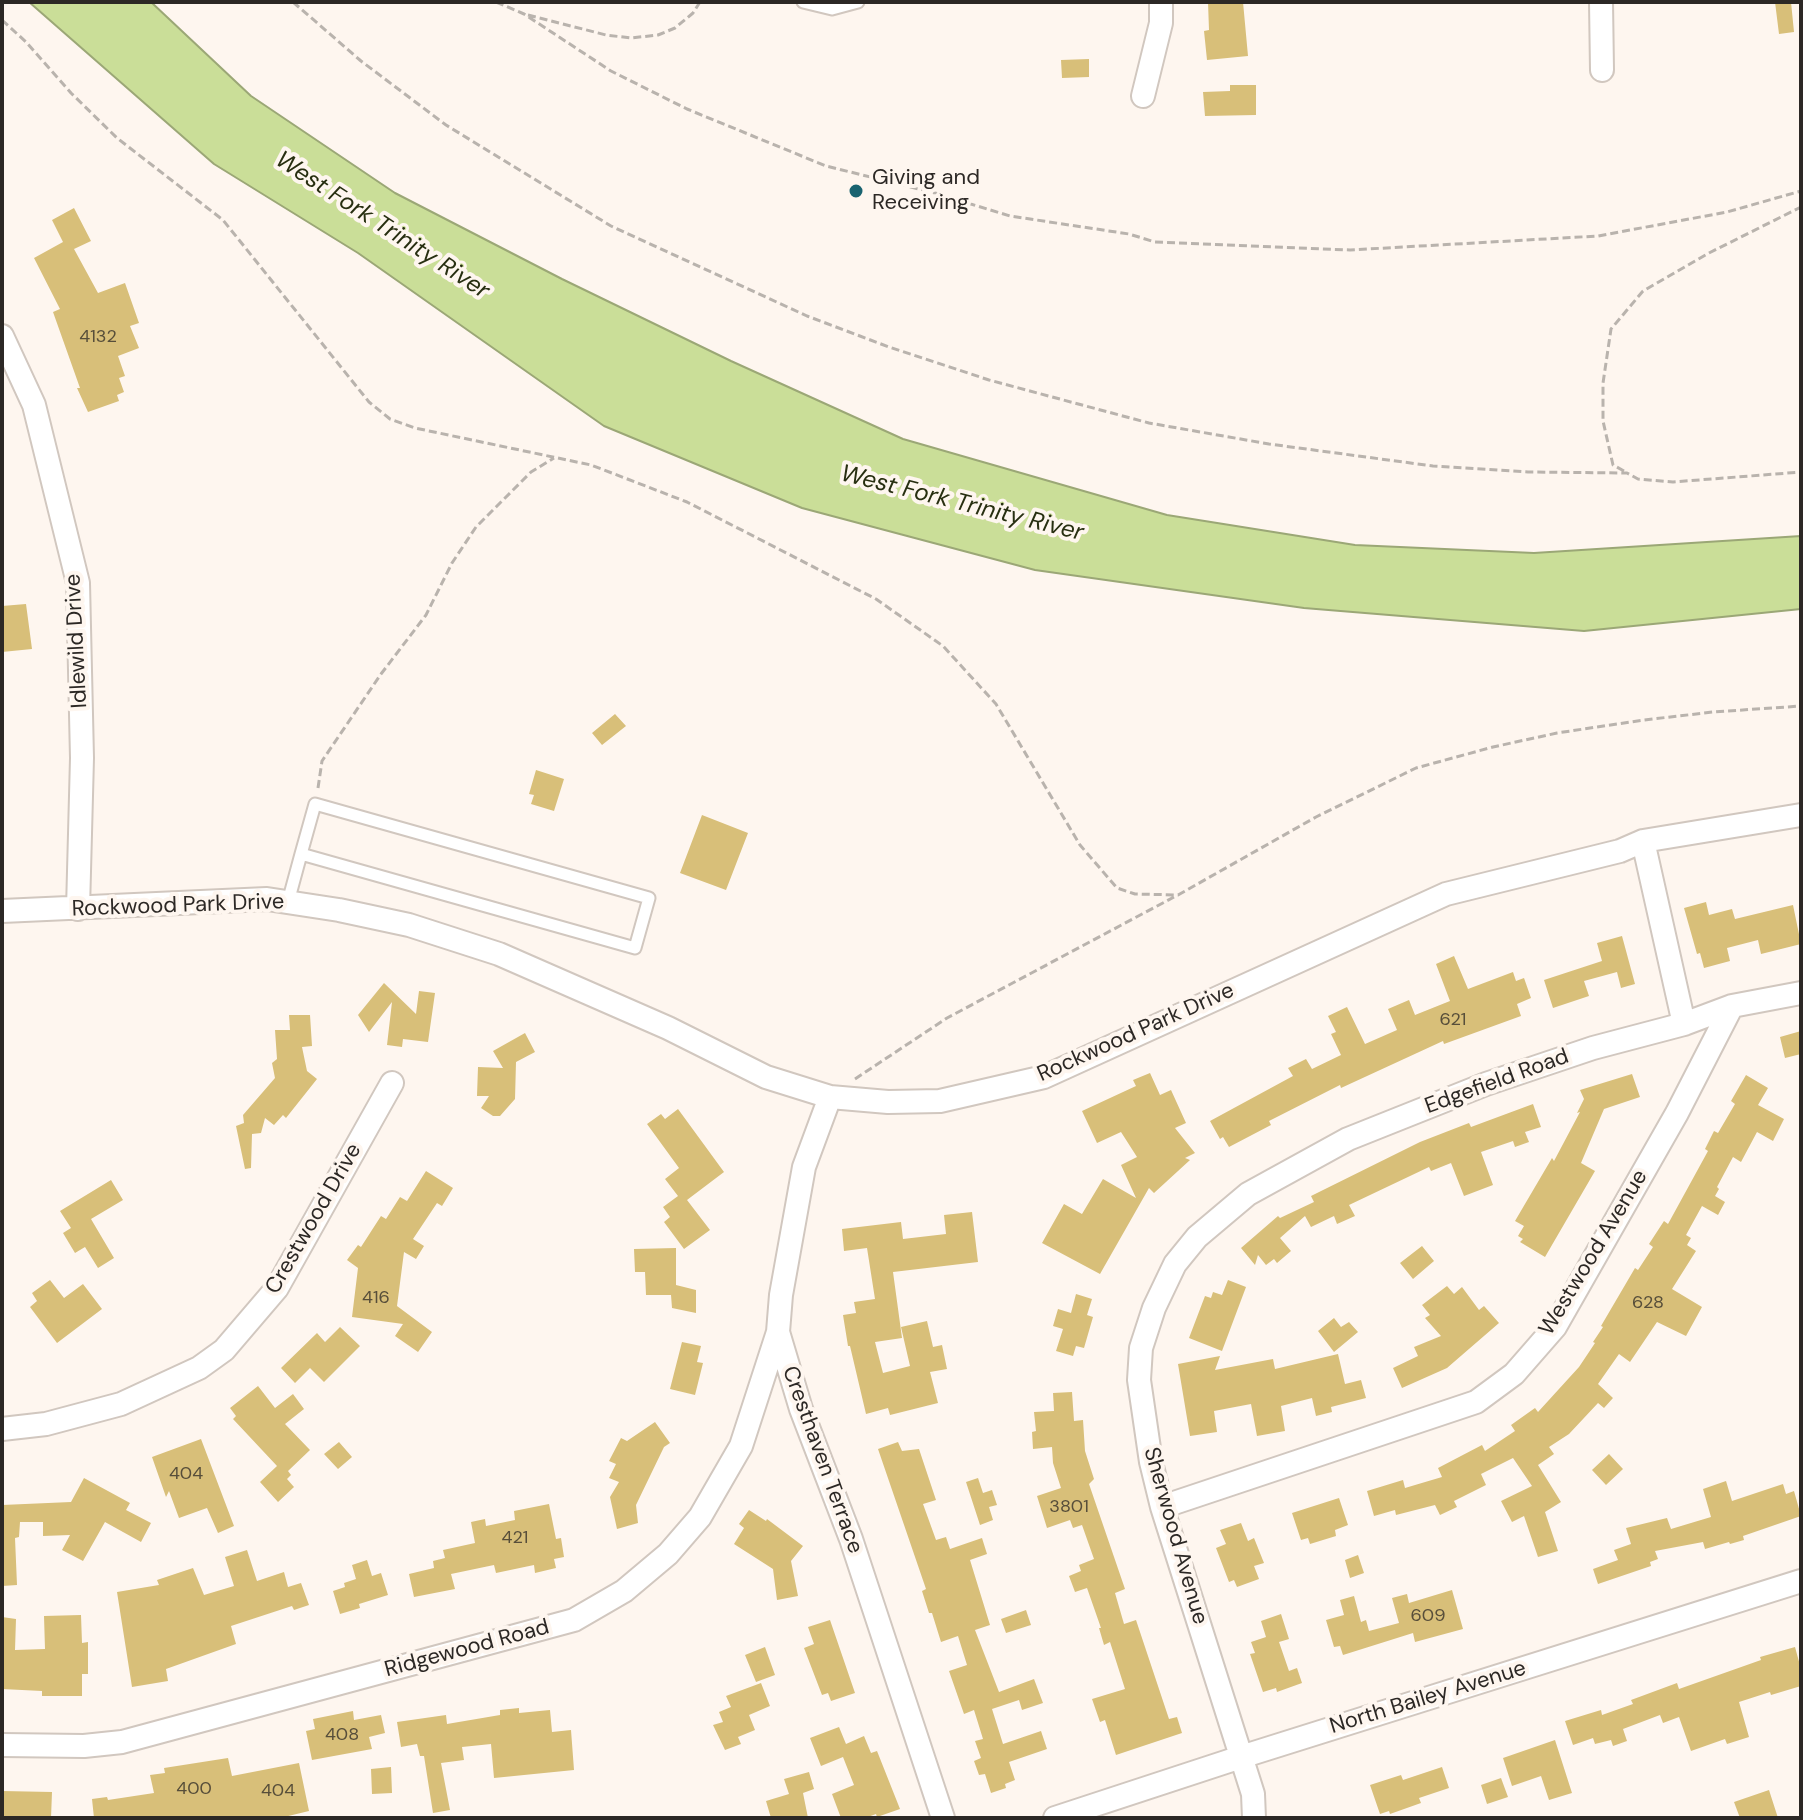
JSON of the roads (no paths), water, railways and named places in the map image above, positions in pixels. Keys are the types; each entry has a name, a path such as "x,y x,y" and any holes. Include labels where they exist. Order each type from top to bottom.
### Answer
{"street":[{"path":"1143,96 1161,23 1161,2"},
{"path":"1601,2 1602,70"},
{"name":"Idlewild Drive","path":"2,336 34,405 78,583 82,758 78,909"},
{"name":"Rockwood Park Drive","path":"2,911 267,899 339,910 409,925 499,954 668,1028 766,1077 830,1097 888,1102 940,1101 1044,1077 1434,899 1620,851 1643,841 1801,815"},
{"path":"1643,841 1684,1024"},
{"name":"Edgefield Road","path":"1213,1221 1248,1194 1348,1139 1500,1079 1593,1048 1684,1024 1732,1006 1801,993"},
{"name":"Westwood Avenue","path":"1162,1507 1476,1402 1514,1374 1555,1327 1677,1113 1732,1006"},
{"name":"Crestwood Drive","path":"2,1429 46,1424 121,1404 199,1368 224,1350 277,1288 392,1083"},
{"name":"Cresthaven Terrace","path":"830,1097 804,1167 781,1295 778,1332 801,1409 851,1539 943,1818"},
{"name":"Sherwood Avenue","path":"1213,1221 1175,1264 1154,1308 1141,1348 1139,1380 1151,1462 1162,1507 1253,1794 1254,1818"},
{"name":"Ridgewood Road","path":"2,1745 84,1746 122,1742 574,1620 624,1591 668,1554 700,1517 741,1446 778,1332"},
{"name":"North Bailey Avenue","path":"1055,1818 1801,1581"}],"lane":[{"path":"803,2 832,9 858,2"},
{"path":"288,902 301,854 315,804 649,898 635,948 301,854"}],"water":[{"name":"West Fork Trinity River","path":"29,2 151,2 251,96 395,193 731,361 903,439 1167,515 1355,545 1534,553 1801,536 1801,609 1584,631 1304,608 1035,570 802,508 604,426 358,253 214,164"}],"place":[{"name":"Giving and Receiving","path":"856,191"}]}
